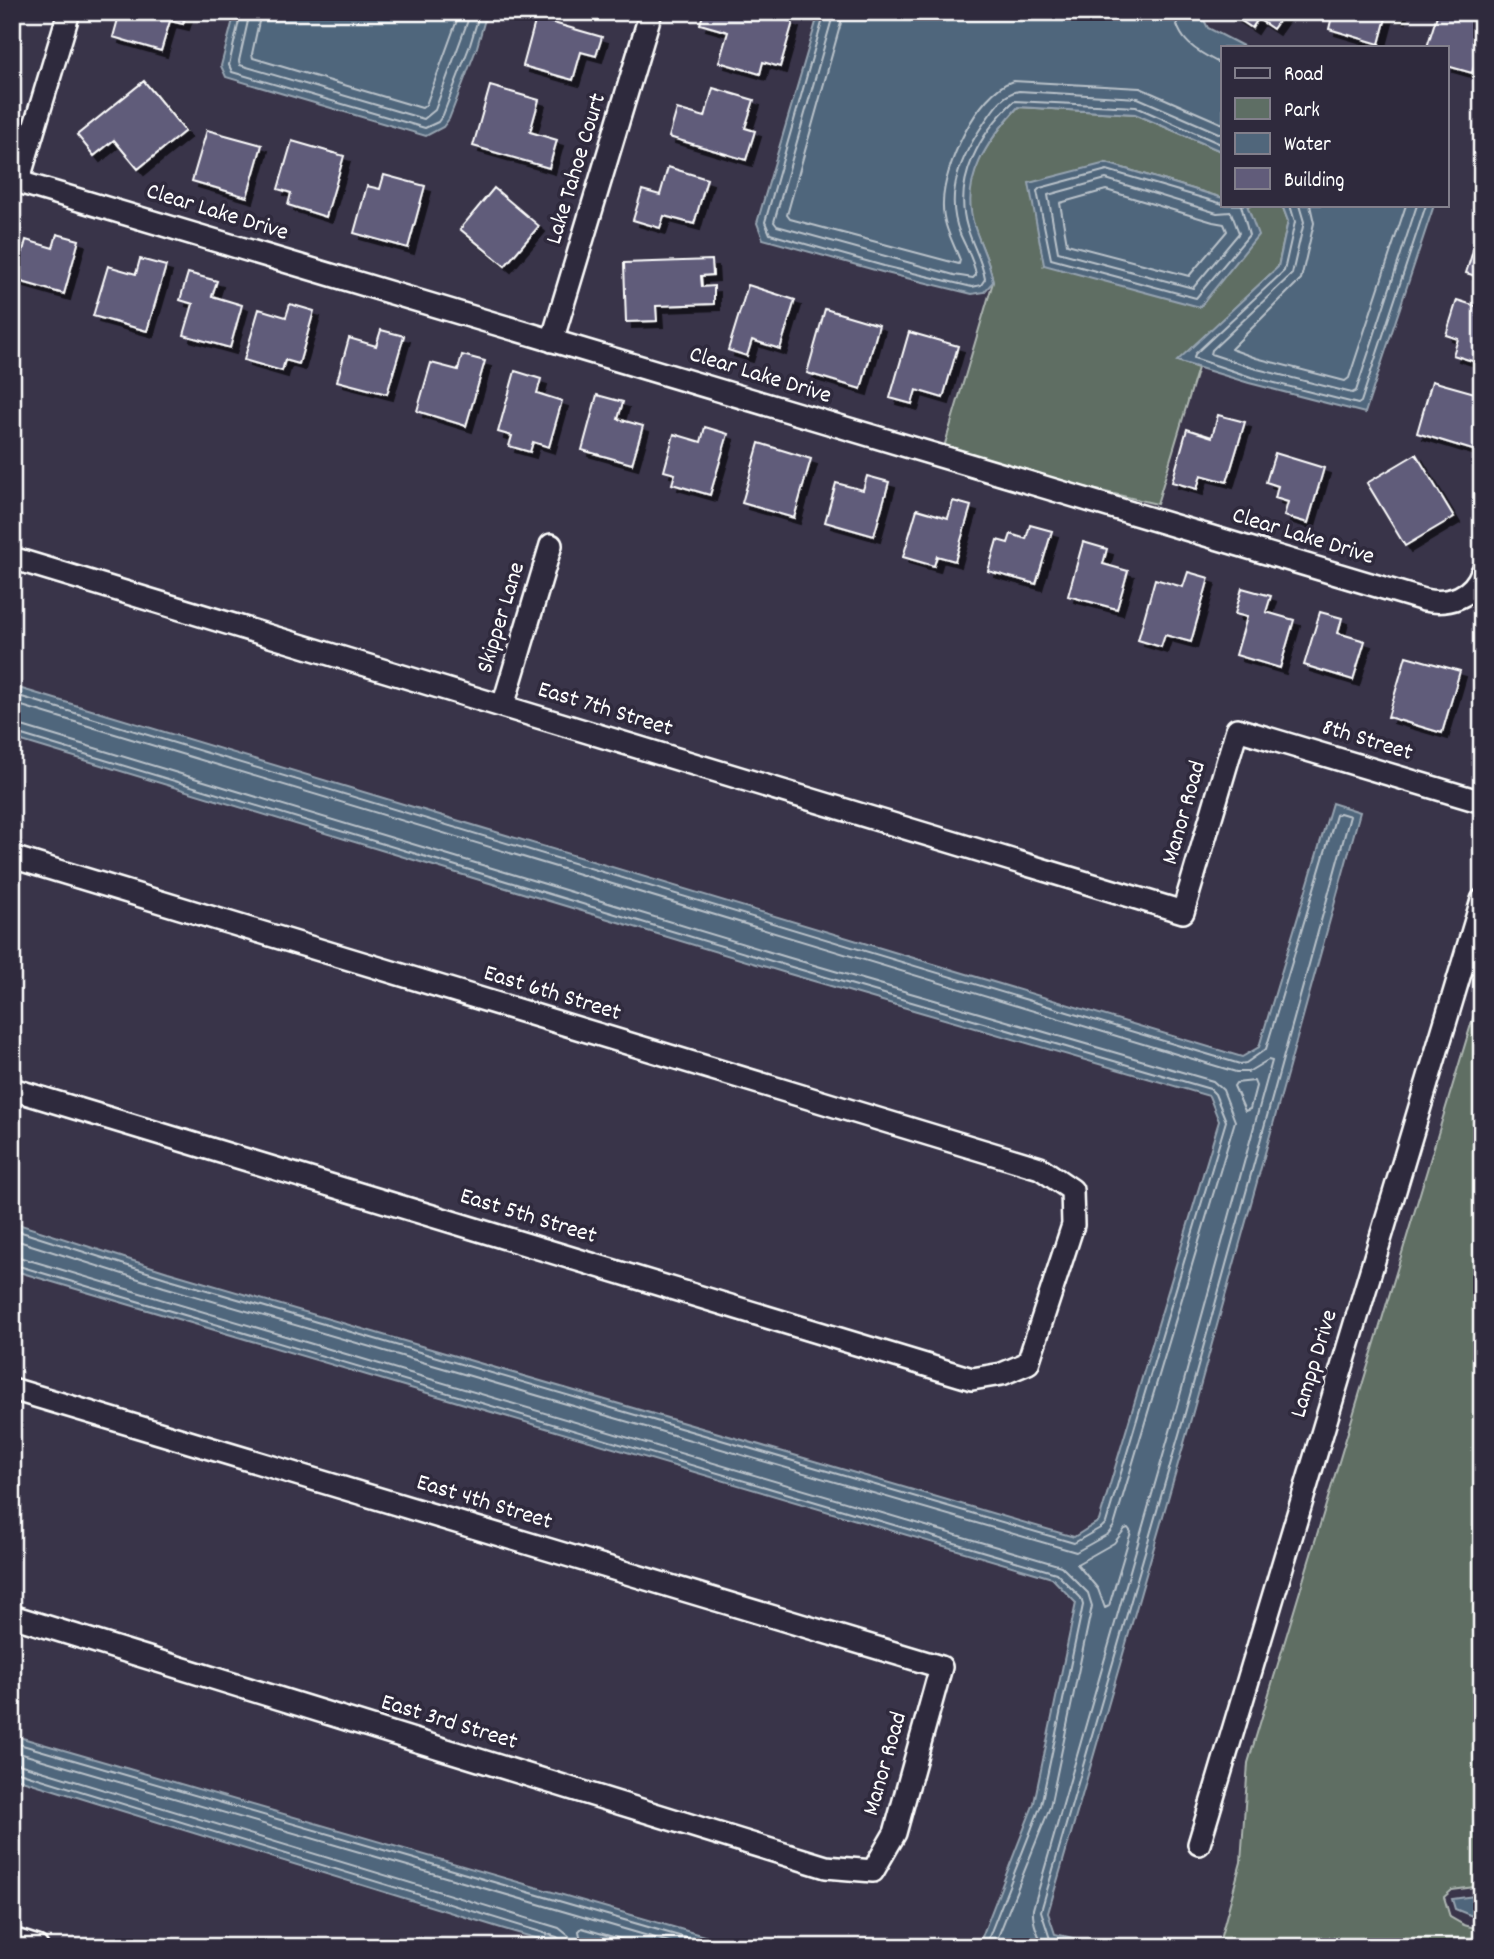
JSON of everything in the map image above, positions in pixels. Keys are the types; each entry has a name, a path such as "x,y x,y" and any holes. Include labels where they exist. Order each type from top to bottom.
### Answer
{"street":[{"path":"15,181 69,12"},
{"name":"Lake Tahoe Court","path":"552,341 651,12"},
{"name":"Clear Lake Drive","path":"15,181 1424,600 1466,606 1482,572"},
{"name":"Skipper Lane","path":"503,706 551,545"},
{"name":"East 7th Street","path":"12,558 1183,912"},
{"name":"Manor Road","path":"1183,912 1237,729"},
{"name":"8th Street","path":"1237,729 1482,802"},
{"name":"East 6th Street","path":"12,857 1040,1168 1072,1190 1073,1225 1028,1363"},
{"name":"Lampp Drive","path":"1199,1844 1482,900"},
{"name":"East 5th Street","path":"12,1089 972,1380 1002,1374 1028,1363"},
{"name":"East 4th Street","path":"12,1389 941,1667"},
{"name":"East 3rd Street","path":"12,1616 826,1867 873,1871"},
{"name":"Manor Road","path":"873,1871 895,1833 941,1667"},
{"path":"12,1939 37,1947"}],"green space":[{"path":"1018,107 1135,114 1221,151 1221,197 1106,163 1044,265 1247,206 1282,206 1288,221 1278,267 1178,361 1198,368 1157,504 942,454 993,282 988,261 974,227 970,193 979,162 996,133"},
{"path":"1482,988 1482,1886 1452,1890 1444,1897 1450,1917 1464,1925 1482,1930 1482,1947 1218,1947 1241,1862 1248,1763"}],"water":[{"path":"235,12 487,12 477,47 449,119 443,127 426,136 226,77 221,66"},
{"path":"819,12 1200,12 1208,28 1243,46 1221,46 1221,151 1135,114 1018,107 987,147 974,176 971,192 974,225 993,282 984,292 972,294 763,239 757,223"},
{"path":"1106,163 1221,197 1221,206 1247,206 1258,235 1200,307 1044,265 1029,183"},
{"path":"1282,206 1434,206 1365,413 1177,361 1278,267 1288,221"},
{"path":"12,686 1242,1057 1259,1047 1332,803 1360,812 1189,1426 1048,1913 1055,1934 1113,1947 978,1947 1034,1803 1076,1603 1052,1578 12,1270 12,1222 168,1272 1074,1537 1099,1521 1219,1121 1209,1096 786,973 12,738"},
{"path":"12,1735 742,1947 566,1947 12,1777"},
{"path":"1482,1895 1482,1920 1455,1909 1452,1899"}],"building":[{"path":"120,12 187,12 183,24 170,21 161,51 113,37"},
{"path":"704,12 759,12 793,22 780,67 763,62 760,74 719,62 728,32 700,24"},
{"path":"1228,12 1285,12 1273,29 1258,19 1252,28"},
{"path":"1333,12 1401,12 1400,17 1387,14 1379,44 1329,29"},
{"path":"1438,12 1468,15 1469,12 1482,12 1482,42 1472,73 1448,66 1448,46 1427,46"},
{"path":"536,18 602,37 596,56 581,52 573,80 523,66"},
{"path":"144,81 185,131 138,169 114,140 94,156 77,135"},
{"path":"490,86 539,100 530,132 557,140 549,168 473,146"},
{"path":"713,88 754,100 745,128 755,131 746,160 669,137 677,109 705,117"},
{"path":"207,130 262,145 247,197 192,181"},
{"path":"292,141 344,156 326,217 288,205 291,193 278,189"},
{"path":"668,167 707,179 694,224 664,216 660,228 633,220 642,190 660,195"},
{"path":"384,175 425,186 408,248 354,233 367,186 380,189"},
{"path":"494,188 539,226 505,266 460,229"},
{"path":"57,234 79,240 64,294 15,280 26,240 53,248"},
{"path":"1478,235 1482,236 1482,278 1466,273"},
{"path":"140,259 166,266 147,331 93,316 108,266 136,274"},
{"path":"712,260 713,275 701,276 702,287 714,286 714,304 656,306 657,321 626,322 624,263"},
{"path":"188,273 217,281 212,296 242,305 230,348 184,335 193,304 180,300"},
{"path":"748,285 795,300 780,349 752,340 747,356 728,350"},
{"path":"1457,300 1482,308 1482,364 1453,355 1458,339 1446,335"},
{"path":"290,304 314,311 299,364 285,360 282,371 244,360 259,309 286,317"},
{"path":"825,309 879,325 861,389 807,373"},
{"path":"381,330 404,336 387,394 337,381 349,338 376,346"},
{"path":"909,332 958,346 943,398 916,390 912,404 890,398"},
{"path":"462,355 485,361 466,426 417,411 431,363 458,370"},
{"path":"515,371 541,379 537,393 562,401 549,447 533,442 530,452 509,446 512,436 498,432"},
{"path":"1432,381 1482,395 1482,442 1479,452 1417,433"},
{"path":"597,395 623,402 618,419 643,426 632,464 582,450"},
{"path":"1218,415 1245,422 1227,482 1201,475 1197,489 1172,482 1187,429 1212,437"},
{"path":"705,427 728,434 710,495 672,484 675,474 664,471 674,434 701,442"},
{"path":"759,443 811,459 794,518 742,503"},
{"path":"1275,453 1324,468 1308,523 1284,516 1288,502 1275,498 1278,486 1266,482"},
{"path":"1416,454 1454,517 1405,546 1367,483"},
{"path":"867,476 889,482 874,536 825,522 836,483 863,490"},
{"path":"953,501 971,506 955,561 937,556 934,566 903,557 917,509 948,518"},
{"path":"1030,525 1052,531 1036,584 988,571 997,540 1008,543 1011,534 1026,539"},
{"path":"1083,542 1107,549 1103,564 1128,571 1117,609 1068,596"},
{"path":"1188,572 1209,578 1191,642 1165,635 1161,647 1138,640 1155,579 1183,587"},
{"path":"1242,588 1271,596 1266,612 1294,620 1280,668 1236,655 1247,617 1235,614"},
{"path":"1320,612 1342,618 1338,633 1365,641 1353,680 1304,665"},
{"path":"1406,656 1460,671 1442,733 1388,717"}]}
